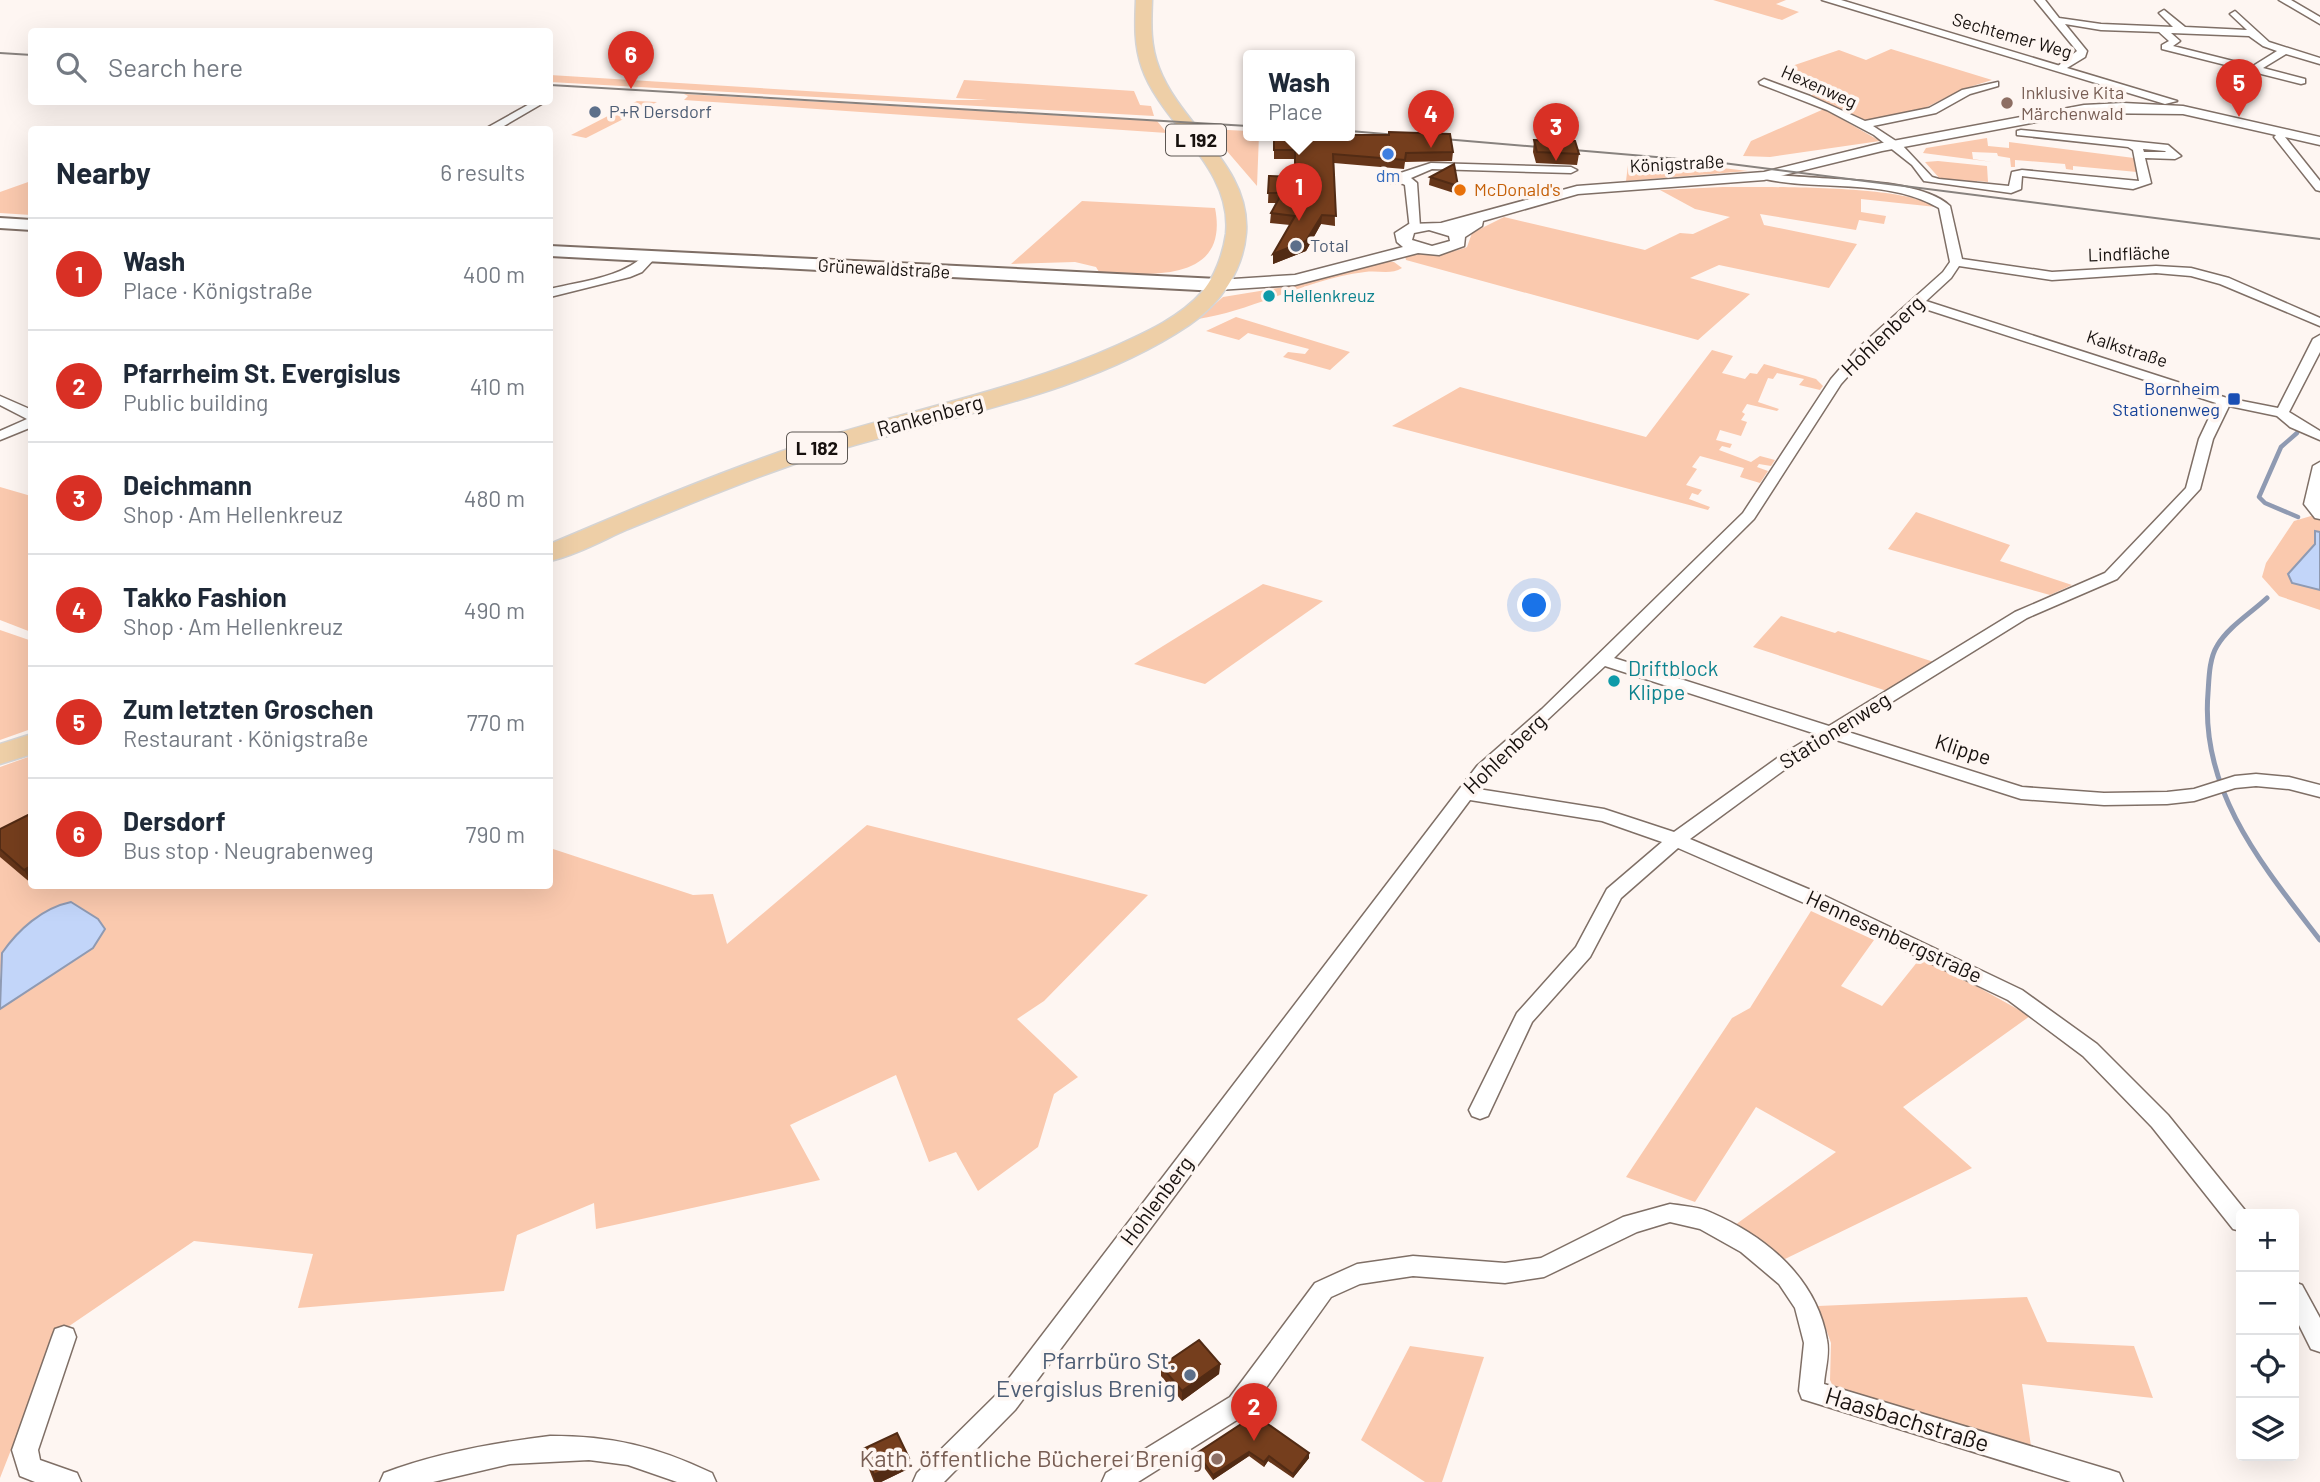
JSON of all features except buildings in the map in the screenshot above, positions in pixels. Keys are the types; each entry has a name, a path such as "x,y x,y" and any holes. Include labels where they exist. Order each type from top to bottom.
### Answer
{"main road":[{"name":"L 192","path":"1144,0 1143,41 1154,77 1167,102 1224,178 1236,204 1237,223 1228,263 1218,285"},
{"path":"0,223 28,225"},
{"name":"Grünewaldstraße","path":"553,251 1218,285"},
{"path":"1166,284 1228,263"},
{"path":"1166,284 1198,304"},
{"name":"Rankenberg","path":"553,552 693,493 811,450 1002,397 1093,367 1174,326 1218,285"},
{"path":"0,754 28,744"}],"street":[{"name":"Sechtemer Weg","path":"1828,0 2177,103 2183,110"},
{"path":"2040,0 2082,52 2062,68"},
{"path":"2284,0 2320,21"},
{"path":"2164,13 2183,31"},
{"path":"2235,14 2252,29 2251,33"},
{"path":"2057,20 2101,27 2251,33 2266,44 2320,61"},
{"path":"2162,30 2175,41 2165,47 2301,81"},
{"path":"2255,69 2285,50"},
{"name":"Hexenweg","path":"1764,82 1808,99 1860,125 1899,148 1920,165 1928,179 1938,182 2011,190 2015,189 2016,174 2022,173 2134,190 2145,183 2140,155"},
{"name":"Hexenweg","path":"1860,125 1932,111 1966,92 1994,83"},
{"path":"495,126 534,105"},
{"name":"Königstraße","path":"1432,225 1495,214 1577,190 1764,176 1863,152 1899,148 1924,140 2084,109 2123,107 2183,110 2320,141"},
{"path":"2299,137 2320,128"},
{"path":"2021,133 2131,144 2168,148 2175,156 2140,155 2131,144"},
{"path":"2281,133 2279,137 2320,188"},
{"path":"1385,180 1402,178 1431,166 1572,170"},
{"path":"1764,176 1904,192 1937,200 1944,206 1956,262"},
{"path":"1402,178 1411,183 1432,225 1403,233 1412,245"},
{"name":"Königstraße","path":"1218,285 1265,284 1325,274 1412,245 1437,250 1458,243 1432,225"},
{"path":"553,292 626,274 638,269 650,257"},
{"name":"Hohlenberg","path":"934,1476 1006,1402 1483,770 1603,660 1749,516 1836,382 1862,352 1919,303 1956,262"},
{"name":"Lindfläche","path":"1956,262 2053,276 2149,268 2191,272 2235,284 2294,315 2320,322"},
{"path":"1228,263 1265,284"},
{"name":"Kalkstraße","path":"1919,303 2224,401 2282,413 2295,424 2320,436"},
{"name":"Lindfläche","path":"2294,315 2319,341"},
{"path":"2282,413 2312,360 2319,341"},
{"path":"0,400 28,414"},
{"name":"Stationenweg","path":"1480,1110 1524,1018 1583,952 1614,894 1676,840 1789,758 2021,615 2111,576 2193,489 2206,439 2224,401"},
{"path":"0,436 28,424"},
{"path":"2320,466 2311,504 2320,515"},
{"name":"Klippe","path":"1603,660 2021,793 2091,800 2190,795 2238,782 2279,782 2320,791"},
{"name":"Hennesenbergstraße","path":"1464,793 1604,815 1676,840 1830,906 2015,995 2090,1050 2160,1121 2236,1216"},
{"name":"Haasbachstraße","path":"1115,1482 1238,1405 1323,1290 1357,1274 1413,1266 1505,1273 1545,1267 1631,1224 1670,1213 1705,1220 1749,1245 1787,1277 1806,1304 1816,1343 1811,1391 2110,1482"},
{"path":"2299,1301 2320,1341"},
{"path":"64,1337 25,1450 29,1468 68,1482"},
{"path":"393,1482 452,1463 511,1451 572,1446 618,1450 690,1474 703,1482"}],"shaded area":[{"path":"1713,0 1786,0 1776,4 1799,12 1782,20"},
{"path":"1891,49 1992,80 1963,89 1921,110 1860,122 1808,96 1831,90 1780,70 1839,50 1866,60"},
{"path":"553,75 952,100 987,100 956,98 964,80 1134,91 1140,105 1151,106 1154,116 553,82"},
{"path":"684,94 1157,121 1167,133 684,100 688,96"},
{"path":"637,101 657,102 586,138 571,135"},
{"path":"1824,109 1880,141 1770,157 1743,156 1751,141"},
{"path":"1208,129 1243,131 1243,141 1259,141 1257,186"},
{"path":"1987,138 1988,146 2009,148 2009,142 2134,158 2137,172 2073,166 2073,170 2066,169 2065,164 2015,160 2015,167 2011,167 2010,158 1998,156 1997,153 1972,152 1973,159 1992,162 1923,153 1926,148"},
{"path":"1629,157 1748,171 1626,181"},
{"path":"1925,162 1987,166 1988,182 1977,181 1977,185 1941,180"},
{"path":"28,182 28,215 0,213 0,192"},
{"path":"1723,187 1866,191 1919,200 1936,207 1861,199 1861,212 1886,216 1884,224 1859,220 1856,230 1760,214 1764,225 1857,244 1829,288 1719,265 1690,278 1750,294 1698,340 1406,260 1405,256 1467,247 1472,233 1504,217 1645,250 1680,233 1693,234 1730,217 1695,209 1660,190"},
{"path":"1082,201 1215,208 1216,233 1210,250 1198,262 1181,270 1140,274 1099,272 1096,267 1075,262 1011,264"},
{"path":"1383,261 1394,262 1402,268 1322,281 1240,309 1198,319 1223,297 1303,284"},
{"path":"1236,317 1350,352 1330,370 1283,357 1288,352 1305,354 1309,349 1248,333 1239,340 1206,331"},
{"path":"1712,350 1733,356 1722,373 1745,379 1750,373 1757,374 1764,364 1816,379 1823,386 1820,390 1799,385 1804,379 1777,373 1773,379 1768,378 1758,402 1779,409 1777,411 1747,404 1742,412 1745,414 1741,420 1747,422 1741,436 1720,430 1716,440 1732,444 1730,448 1722,446 1719,450 1751,462 1760,456 1775,460 1771,466 1759,464 1757,467 1768,471 1760,483 1740,477 1744,468 1700,456 1692,467 1697,469 1686,485 1702,490 1698,495 1692,493 1689,499 1710,507 1708,510 1392,426 1460,387 1646,437"},
{"path":"0,487 28,495 28,631 0,620"},
{"path":"1916,512 2010,545 2000,561 2072,585 2050,595 1888,549"},
{"path":"2311,516 2320,519 2320,532 2315,532 2315,543 2288,574 2292,583 2320,590 2320,610 2279,596 2262,577 2266,563 2294,521"},
{"path":"1263,584 1323,601 1205,684 1134,664"},
{"path":"1781,616 1937,663 1890,692 1753,647"},
{"path":"0,630 28,640 28,730 0,740"},
{"path":"28,757 28,889 553,889 553,849 693,895 713,894 727,944 867,825 1148,895 1044,1001 1017,1019 1078,1077 1054,1094 1038,1147 978,1191 956,1152 929,1162 896,1075 790,1125 820,1180 596,1229 594,1203 517,1235 504,1291 298,1308 313,1254 194,1241 56,1335 0,1478 0,1009 93,948 2,953 0,978 0,767"},
{"path":"1811,911 1874,940 1841,986 1882,1006 1922,956 2030,1016 1903,1107 1972,1168 1785,1259 1735,1225 1836,1152 1756,1107 1695,1202 1626,1177 1732,1018 1750,1008"},
{"path":"2027,1297 2047,1342 2134,1346 2153,1398 2022,1384 2032,1453 1835,1391 1830,1380 1831,1343 1818,1306"},
{"path":"1410,1346 1484,1357 1442,1482 1425,1482 1361,1440"}],"water":[{"path":"2315,531 2320,532 2320,590 2292,583 2288,574 2315,544"},
{"path":"71,902 98,919 105,929 93,948 0,1009 2,953 15,936 32,921 50,909"}],"waterway":[{"path":"2297,433 2281,447 2259,497 2265,503 2298,517"},
{"path":"2267,598 2227,633 2214,651 2209,675 2208,729 2214,763 2240,826 2277,884 2320,940"}],"tram line":[{"path":"0,53 28,55"},
{"path":"553,85 1243,126"},
{"path":"1355,131 1715,162 2320,239"}],"place":[{"name":"Dersdorf","path":"631,89"},
{"name":"Inklusive Kita Märchenwald","path":"2007,103"},
{"name":"P+R Dersdorf","path":"595,112"},
{"name":"Zum letzten Groschen","path":"2239,117"},
{"name":"Takko Fashion","path":"1431,148"},
{"name":"dm","path":"1388,154"},
{"name":"Deichmann","path":"1556,161"},
{"name":"McDonald's","path":"1460,190"},
{"name":"Wash","path":"1299,221"},
{"name":"Total","path":"1296,246"},
{"name":"Hellenkreuz","path":"1269,296"},
{"name":"Bornheim Stationenweg","path":"2234,399"},
{"name":"Driftblock Klippe","path":"1614,681"},
{"name":"Pfarrbüro St. Evergislus Brenig","path":"1190,1375"},
{"name":"Pfarrheim St. Evergislus","path":"1254,1441"},
{"name":"Kath. öffentliche Bücherei Brenig","path":"1217,1459"}]}
